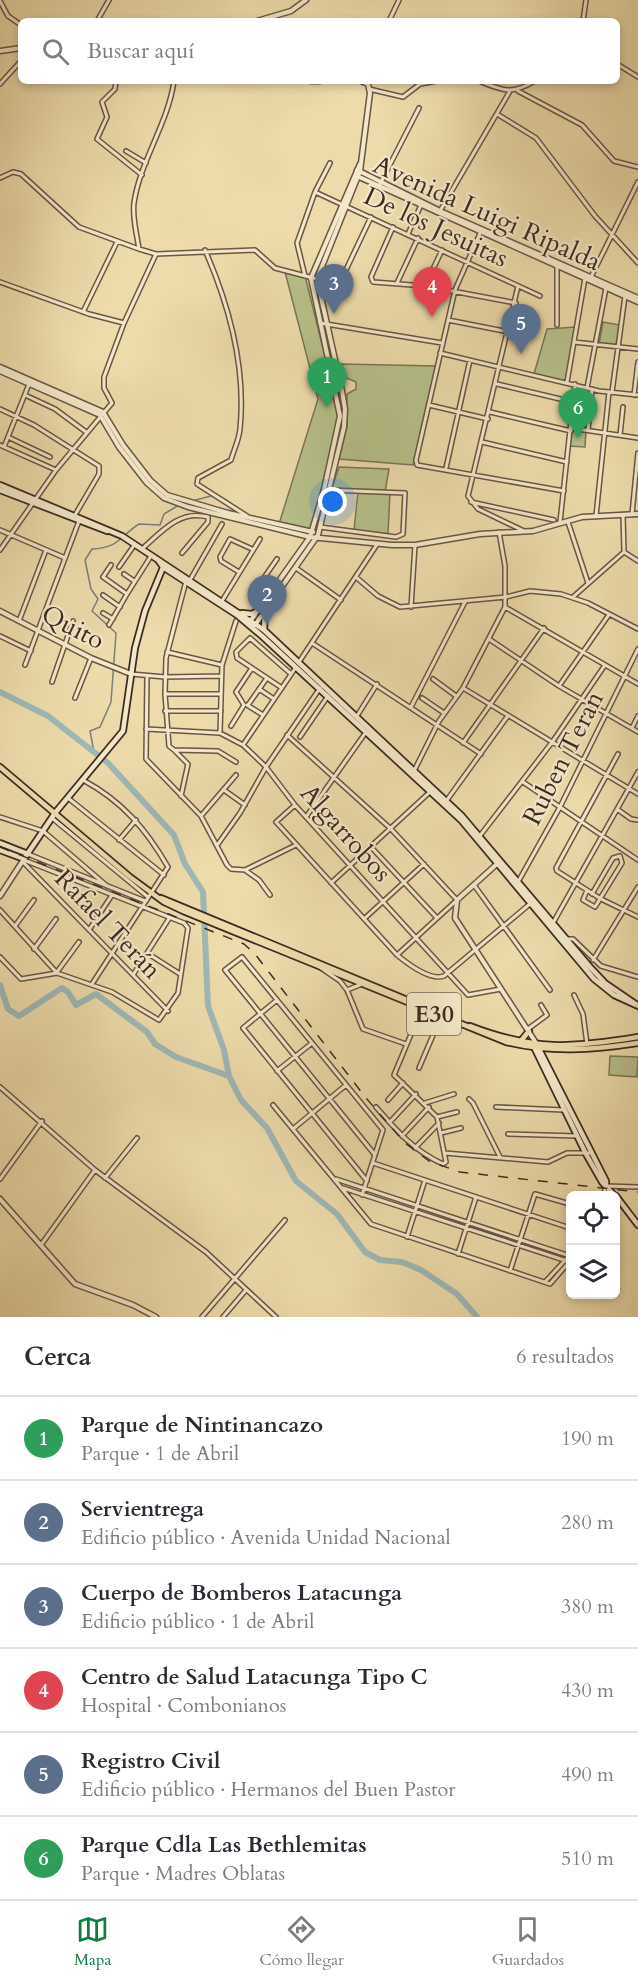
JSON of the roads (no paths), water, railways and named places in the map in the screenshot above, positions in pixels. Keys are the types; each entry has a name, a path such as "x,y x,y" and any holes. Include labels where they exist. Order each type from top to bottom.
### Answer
{"main road":[{"path":"0,485 79,521 112,531"},
{"path":"0,490 75,515 122,536 255,626 357,716 368,729 447,800 564,941 605,982 638,1006"},
{"path":"0,850 23,861 53,816 117,741 126,721 130,674 145,611 164,565"},
{"path":"188,581 241,613 250,622"},
{"path":"241,613 252,614 259,610"},
{"path":"264,630 265,613"},
{"path":"255,626 264,630 328,696 415,769 479,837"},
{"name":"E30","path":"0,767 53,816 149,895 423,1007 490,1037 536,1047 588,1049 638,1043"},
{"path":"0,843 28,854"},
{"path":"499,862 518,882 532,902"},
{"name":"E30","path":"241,932 321,968 423,1007"},
{"name":"E30","path":"441,1015 491,1034 536,1047 587,1046 636,1036"},
{"path":"520,1042 528,1030"},
{"path":"536,1047 577,1136 588,1153"},
{"path":"566,1112 608,1190"},
{"path":"620,1202 638,1225"}],"street":[{"path":"99,18 109,0"},
{"path":"267,18 291,11 306,0"},
{"path":"390,18 399,0"},
{"path":"583,18 586,0"},
{"path":"0,2 8,16 18,23"},
{"path":"0,51 18,48"},
{"path":"0,84 18,64"},
{"path":"620,66 638,77"},
{"path":"116,84 115,88 102,102 107,117 97,138 142,175"},
{"path":"139,249 134,202 146,163 165,118 173,84"},
{"path":"255,626 319,533 340,416 311,278 360,163 368,85 403,97 420,84"},
{"path":"488,84 510,91 518,91 582,125 614,161 638,166"},
{"path":"518,91 530,84"},
{"path":"440,210 510,91"},
{"path":"380,184 419,108"},
{"path":"497,114 536,138 582,200 638,263"},
{"path":"126,151 146,163"},
{"path":"305,276 297,243 315,192 330,164"},
{"path":"0,178 13,172 21,174 71,222 93,234 117,242 156,254 205,250 255,250 275,268 317,279"},
{"name":"Avenida Luigi Ripalda","path":"357,173 557,267 638,300"},
{"path":"567,382 588,278 638,182"},
{"name":"De los Jesuitas","path":"315,192 540,296"},
{"path":"250,622 311,534 344,427 345,409 317,279 344,204"},
{"path":"408,234 422,204"},
{"name":"Avenida Luigi Ripalda","path":"422,204 440,210 481,231 638,300"},
{"path":"344,274 371,217"},
{"path":"393,227 371,277 373,282 455,290 516,303"},
{"path":"481,231 455,290 416,460 417,465 446,468 564,491"},
{"path":"397,283 418,238"},
{"path":"83,312 117,242"},
{"path":"205,250 231,320 237,360 240,428 231,460 198,478 197,484 200,488 237,507 248,518"},
{"path":"425,286 442,250"},
{"path":"0,550 56,470 112,403 104,388 104,377 124,323 156,254"},
{"path":"557,267 557,325"},
{"path":"0,282 83,312 124,323"},
{"path":"518,286 497,384 468,496 478,509 526,532"},
{"path":"588,430 595,344 606,288"},
{"path":"596,516 625,296"},
{"path":"448,320 509,332"},
{"path":"320,323 442,343"},
{"path":"574,342 638,349"},
{"path":"440,353 590,388 636,395 638,362"},
{"path":"446,468 470,360"},
{"path":"0,369 102,414 150,480 161,490 190,505"},
{"path":"0,369 29,384 102,414 119,447 147,483 156,492 173,502 311,534 319,533 324,537"},
{"path":"29,384 8,437 2,446 56,470"},
{"path":"497,384 573,402"},
{"path":"560,522 574,384"},
{"path":"25,395 55,409 86,432"},
{"path":"429,405 488,419"},
{"path":"620,435 623,407"},
{"path":"0,409 17,416 99,466 99,474 75,515"},
{"path":"490,412 571,429 638,438"},
{"path":"8,437 50,457"},
{"path":"482,442 567,462"},
{"path":"632,514 638,453"},
{"path":"320,527 396,537 403,534 405,493 326,490"},
{"path":"470,501 554,520"},
{"path":"241,518 311,534 317,538 415,545 499,532 526,532 560,522 596,516 638,514"},
{"path":"142,549 180,518 194,515 208,517 208,522 182,552"},
{"path":"623,515 624,552"},
{"path":"25,665 79,521"},
{"path":"567,521 588,583"},
{"path":"181,796 188,764 169,746 166,730 167,652 188,581 222,524"},
{"path":"0,530 64,558"},
{"path":"415,769 436,726 463,688 506,607 505,566 499,532"},
{"path":"222,601 260,538"},
{"path":"239,572 221,561 219,557 230,539 252,549"},
{"path":"119,567 133,543"},
{"path":"243,745 357,578 378,543"},
{"path":"411,607 415,545"},
{"path":"19,621 46,550"},
{"path":"624,552 638,561"},
{"path":"573,597 624,552"},
{"path":"109,624 134,580 144,572 151,556"},
{"path":"277,559 261,582 277,595"},
{"path":"111,565 103,578 128,594"},
{"path":"296,568 341,600"},
{"path":"124,574 134,580"},
{"path":"357,578 391,604 411,607 506,597 530,591 554,592 573,597 638,629"},
{"path":"103,595 120,607"},
{"path":"411,707 466,601"},
{"path":"506,607 638,684"},
{"name":"Quito","path":"0,611 64,645 130,674"},
{"path":"103,613 112,619"},
{"path":"560,686 609,616"},
{"path":"52,682 74,621"},
{"path":"220,733 222,665 236,621"},
{"path":"463,743 544,628"},
{"path":"0,636 31,651"},
{"path":"282,688 235,655 248,638 291,674"},
{"path":"489,639 560,686 638,732"},
{"path":"312,643 377,683 436,726 482,754"},
{"name":"Ruben Teran","path":"518,882 560,807 638,649"},
{"path":"167,652 222,665"},
{"path":"75,698 92,658"},
{"path":"479,837 523,782 605,665"},
{"path":"252,668 236,692 246,704 263,715"},
{"path":"130,674 165,677 221,676"},
{"path":"147,676 146,759 201,816 231,869 246,870 296,845"},
{"path":"231,726 267,678"},
{"path":"433,679 456,696"},
{"path":"357,716 377,683"},
{"path":"218,844 245,805 266,766 320,688"},
{"path":"463,688 507,717 553,741 638,794"},
{"path":"260,689 274,699"},
{"path":"165,694 221,694"},
{"path":"300,737 328,696"},
{"path":"422,698 444,713"},
{"path":"165,711 221,711"},
{"path":"632,728 638,716"},
{"path":"447,800 507,717"},
{"name":"Algarrobos","path":"146,729 220,733 243,745 266,766 295,805 468,995 501,989"},
{"path":"306,817 368,729"},
{"path":"287,735 391,828 457,900 455,918 528,1030 536,1047"},
{"path":"174,750 218,751 236,762"},
{"path":"618,754 556,868 557,871 592,894 638,917"},
{"path":"551,924 638,772"},
{"path":"201,816 236,775"},
{"path":"85,778 118,802 145,829 168,867 92,984"},
{"path":"523,782 638,860"},
{"path":"332,883 433,789"},
{"path":"224,790 245,805"},
{"path":"68,798 164,875"},
{"path":"295,805 276,822 397,955 436,977 442,977 449,972 532,902"},
{"path":"617,809 631,819 638,820"},
{"path":"0,817 43,831 107,886"},
{"path":"119,840 136,820"},
{"path":"371,847 437,918"},
{"path":"28,854 145,901"},
{"path":"587,890 583,899 587,904 595,907 622,863 619,856 613,858 592,894"},
{"path":"0,896 23,861 171,917 184,923 188,928 178,993 168,1011 159,1020 112,992 57,973 21,979 0,957"},
{"name":"Rafael Terán","path":"23,861 168,1011"},
{"path":"397,955 499,862"},
{"path":"364,919 424,864"},
{"path":"246,870 259,880 270,895"},
{"path":"474,885 550,990"},
{"path":"593,960 638,887"},
{"path":"89,930 112,895"},
{"path":"15,926 34,900"},
{"path":"0,910 57,973"},
{"path":"133,975 171,917"},
{"path":"34,949 56,919"},
{"path":"564,941 573,939 593,960 609,970 638,977"},
{"path":"57,973 79,942"},
{"path":"147,953 180,974"},
{"path":"362,1195 373,1163 383,1130 242,957 225,970 375,1155"},
{"path":"321,968 340,981 347,990 363,1029 406,1044"},
{"path":"347,990 363,983"},
{"path":"574,995 585,1021 587,1046"},
{"path":"277,1000 243,1028 367,1181"},
{"path":"528,1030 547,1015 541,1005"},
{"path":"376,1107 415,1148 442,1164 446,1162 440,1123 429,1107 394,1075 423,1007"},
{"path":"419,1068 441,1015"},
{"path":"278,1071 312,1042"},
{"path":"388,1100 403,1083"},
{"path":"293,1129 346,1085"},
{"path":"0,1087 42,1121 95,1170 206,1252 276,1317"},
{"path":"390,1122 416,1094"},
{"path":"425,1103 454,1094"},
{"path":"469,1099 500,1157"},
{"path":"273,1105 371,1224 550,1284 566,1266"},
{"path":"402,1136 429,1107"},
{"path":"496,1107 566,1112"},
{"path":"437,1118 457,1112"},
{"path":"0,1179 42,1121"},
{"path":"415,1148 440,1123"},
{"path":"441,1133 461,1128"},
{"path":"508,1134 577,1136"},
{"path":"105,1178 137,1138"},
{"path":"445,1153 548,1162 567,1153 588,1153"},
{"path":"373,1163 566,1227"},
{"path":"40,1245 95,1170"},
{"path":"333,1178 566,1254"},
{"path":"407,1237 425,1180"},
{"path":"608,1190 638,1187"},
{"path":"341,1188 565,1261 545,1282"},
{"path":"510,1271 535,1194 566,1203"},
{"path":"458,1254 476,1197"},
{"path":"0,1199 75,1284 133,1305 156,1317"},
{"path":"1,1211 6,1206"},
{"path":"202,1317 233,1278 285,1220"},
{"path":"223,1317 246,1290"}],"waterway":[{"path":"192,501 211,496"},
{"path":"94,752 90,731 100,727 111,702 116,633 92,611 98,599 91,589 85,560 92,549 114,544 139,524 160,525 164,514 179,505"},
{"path":"0,692 48,716 108,763 174,835 185,864 203,892 208,1006 224,1050 229,1076 241,1100 267,1128 296,1181 337,1214 365,1252 380,1260 402,1262 421,1270 457,1294 477,1317"},
{"path":"0,985 8,1009 19,1016 62,988 68,992 76,1005 96,994 147,1032 155,1044 176,1057 229,1076"}],"railway":[{"path":"0,847 244,944 255,954 366,1098 405,1143 429,1161 460,1172 638,1192"}],"place":[{"name":"Cuerpo de Bomberos Latacunga","path":"334,314"},
{"name":"Centro de Salud Latacunga Tipo C","path":"432,317"},
{"name":"Registro Civil","path":"521,354"},
{"name":"Parque de Nintinancazo","path":"327,407"},
{"name":"Parque Cdla Las Bethlemitas","path":"578,438"},
{"name":"Servientrega","path":"267,625"}]}
